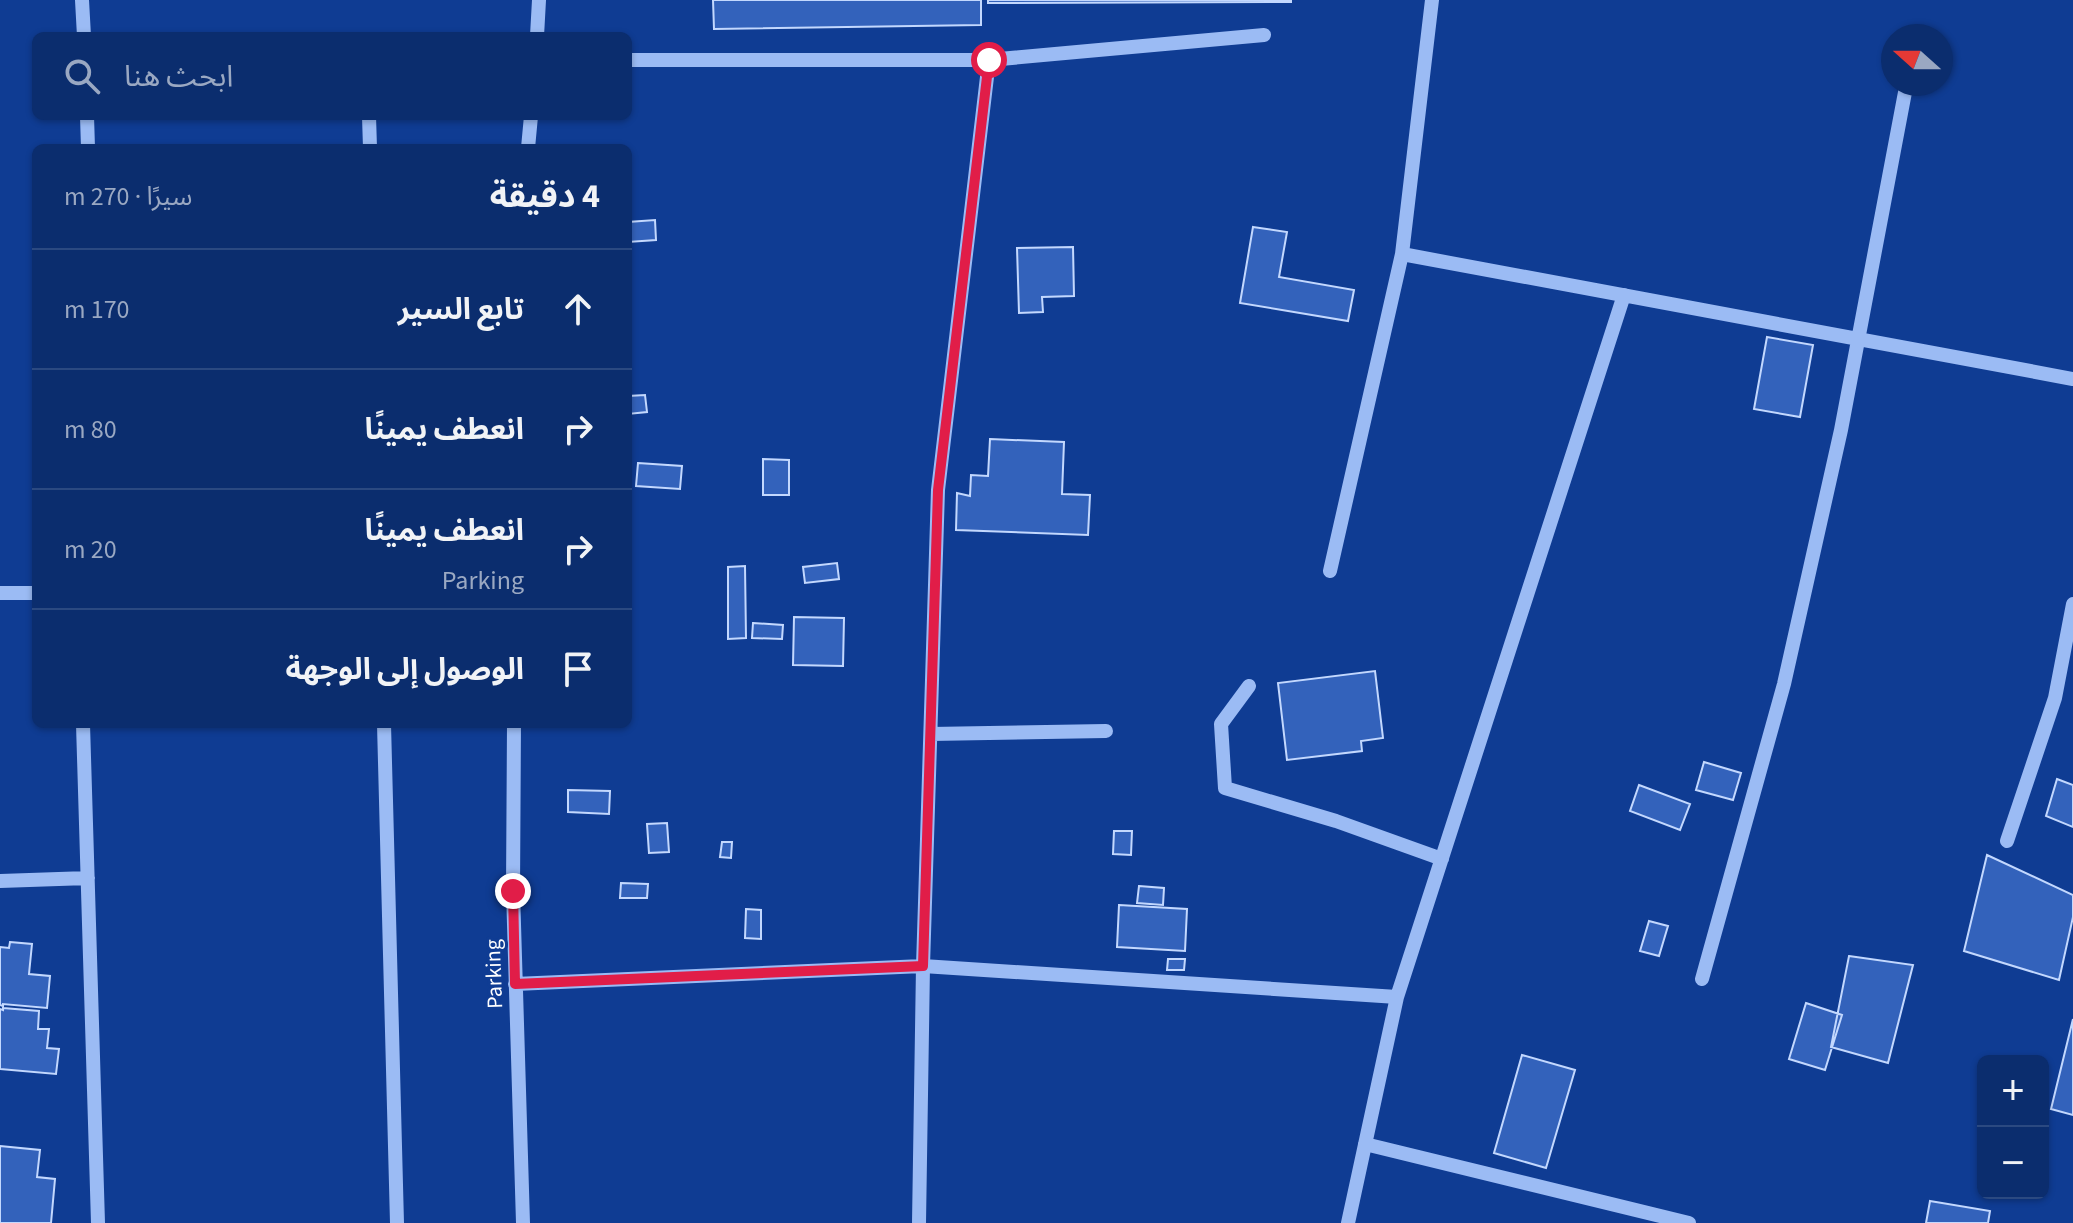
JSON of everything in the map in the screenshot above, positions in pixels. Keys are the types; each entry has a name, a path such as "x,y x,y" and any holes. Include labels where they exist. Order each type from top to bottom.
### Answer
{"street":[{"path":"82,0 84,32"},
{"path":"537,32 539,0"},
{"path":"1330,571 1402,254 1432,0"},
{"path":"632,60 989,60 1264,35"},
{"path":"919,1223 923,966 938,490 989,60"},
{"path":"1702,979 1784,684 1841,430 1904,96"},
{"path":"87,120 88,144"},
{"path":"369,120 370,144"},
{"path":"528,144 531,120"},
{"path":"1402,254 2073,379"},
{"path":"1348,1223 1397,997 1624,295"},
{"path":"0,593 32,593"},
{"path":"2007,841 2055,698 2073,604"},
{"path":"1249,686 1221,724 1225,788 1336,821 1442,859"},
{"path":"83,728 98,1223"},
{"path":"384,728 397,1223"},
{"name":"Parking","path":"514,728 513,891 523,1223"},
{"path":"931,734 1106,731"},
{"path":"0,881 88,878"},
{"path":"515,984 923,966 1397,997"},
{"path":"1365,1144 1689,1223"}],"building":[{"path":"713,0 981,0 981,25 714,29"},
{"path":"988,0 1291,0 1291,2 988,3"},
{"path":"655,220 656,240 632,242 632,222"},
{"path":"1253,227 1287,232 1279,277 1354,290 1348,321 1240,303"},
{"path":"1073,247 1074,296 1042,297 1043,312 1019,313 1017,248"},
{"path":"1767,337 1813,345 1800,417 1754,409"},
{"path":"645,395 647,412 632,414 632,396"},
{"path":"990,439 1064,442 1062,494 1090,495 1088,535 956,530 957,493 970,496 971,475 988,476"},
{"path":"763,459 789,460 789,495 763,495"},
{"path":"638,463 682,466 680,489 636,486"},
{"path":"837,563 839,579 805,583 803,567"},
{"path":"745,566 746,638 728,639 728,567"},
{"path":"794,617 844,618 843,666 793,665"},
{"path":"753,623 783,625 782,639 752,638"},
{"path":"1375,671 1383,738 1361,741 1362,751 1287,760 1278,683"},
{"path":"1704,762 1741,773 1733,800 1696,790"},
{"path":"2057,779 2073,785 2073,827 2046,816"},
{"path":"1639,785 1690,804 1680,830 1630,811"},
{"path":"568,790 610,791 609,814 568,812"},
{"path":"667,823 669,852 649,853 647,824"},
{"path":"1114,831 1132,831 1131,855 1113,854"},
{"path":"722,842 732,842 731,858 720,857"},
{"path":"1987,855 2073,895 2073,917 2059,980 1964,951"},
{"path":"621,883 648,884 647,898 620,898"},
{"path":"1139,886 1164,888 1163,905 1137,903"},
{"path":"1119,905 1187,909 1185,951 1117,947"},
{"path":"746,909 761,910 761,939 745,938"},
{"path":"1649,921 1668,926 1659,956 1640,951"},
{"path":"10,942 32,944 29,974 50,976 47,1008 0,1005 0,947 9,948"},
{"path":"1849,956 1913,965 1888,1063 1831,1047"},
{"path":"1168,959 1185,959 1184,970 1167,970"},
{"path":"1806,1003 1842,1015 1825,1070 1789,1059"},
{"path":"0,1009 39,1011 38,1029 49,1029 47,1048 59,1049 56,1074 0,1069"},
{"path":"2073,1019 2073,1115 2051,1109"},
{"path":"1522,1055 1575,1070 1546,1168 1494,1153"},
{"path":"0,1146 40,1150 37,1177 55,1179 51,1223 0,1223"},
{"path":"1930,1201 1990,1211 1988,1223 1926,1223"}],"route":[{"path":"513,891 515,984 923,966 938,490 989,60"}]}
